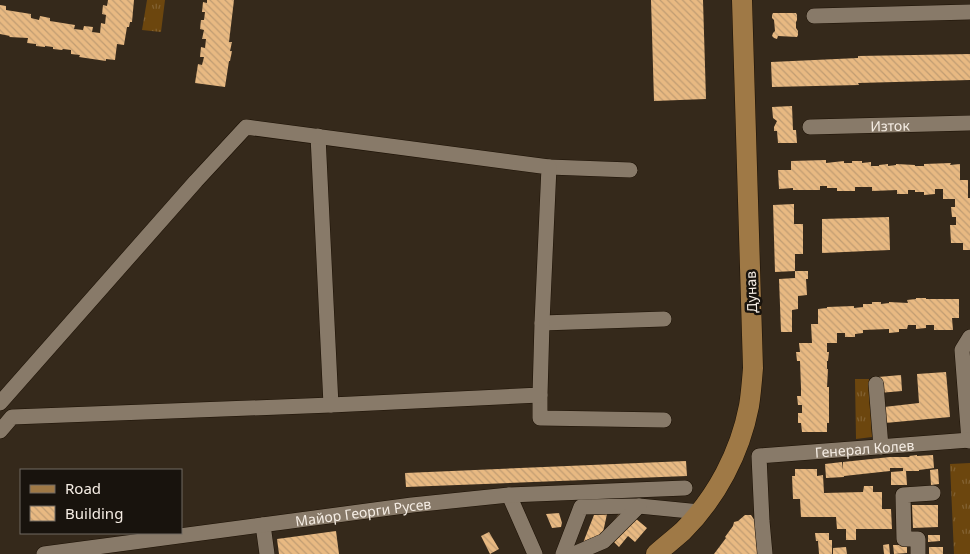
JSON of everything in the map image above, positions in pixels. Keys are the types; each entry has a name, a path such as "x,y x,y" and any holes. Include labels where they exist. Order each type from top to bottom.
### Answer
{"main road":[{"name":"Дунав","path":"656,554 682,532 715,491 733,458 748,409 753,368 742,0"}],"street":[{"path":"814,16 970,12"},
{"name":"Изток","path":"810,127 970,123"},
{"path":"0,403 246,127 549,167 630,170"},
{"path":"318,136 330,405"},
{"path":"549,167 540,418 664,420"},
{"path":"542,322 664,319"},
{"path":"970,337 962,350 970,440"},
{"path":"0,387 19,382"},
{"path":"876,384 881,447"},
{"path":"0,431 12,417 540,395"},
{"name":"Генерал Колев","path":"765,554 759,456 970,440"},
{"name":"Майор Георги Русев","path":"44,554 412,505 509,495 684,488"},
{"path":"918,554 918,539 904,539 903,495 933,493"},
{"path":"509,495 535,554"},
{"path":"563,554 581,507 639,506 700,512"},
{"path":"574,554 604,541 639,506"},
{"path":"263,525 267,554"}],"green space":[{"path":"147,0 165,0 161,32 142,30"},
{"path":"855,379 869,379 872,437 856,439"},
{"path":"970,463 970,554 954,554 950,464"}],"building":[{"path":"108,0 134,0 132,22 127,27 124,45 117,44 115,60 106,59 106,61 79,57 80,55 71,54 71,50 36,46 36,44 27,43 28,38 9,37 0,34 0,5 6,6 6,10 31,14 31,18 39,20 40,16 50,18 50,21 75,25 74,29 83,30 84,26 93,27 92,32 100,33 101,23 105,24 106,15 102,14 103,5 107,6"},
{"path":"207,0 234,0 229,42 232,42 230,51 232,51 225,87 195,83 198,64 202,65 204,57 200,57 201,47 205,48 206,39 202,39 204,30 200,29 201,20 204,20 205,12 202,12 203,2 207,3"},
{"path":"651,0 703,0 706,99 654,101"},
{"path":"773,13 796,13 797,37 778,36 777,39 772,36 775,31 772,18"},
{"path":"970,54 970,80 772,87 771,62 858,58 858,56"},
{"path":"792,106 793,130 796,130 797,143 778,143 777,131 774,131 777,121 773,118 772,107"},
{"path":"826,160 826,163 844,161 844,163 852,163 852,161 871,162 871,166 888,164 888,166 896,164 924,166 924,164 960,164 960,180 968,180 970,250 963,250 963,243 951,243 950,225 956,225 956,217 952,217 951,207 955,207 955,199 943,199 943,189 935,189 935,194 924,195 924,192 915,192 915,190 908,190 908,194 897,194 897,190 872,191 872,187 855,187 855,191 837,191 837,188 827,188 827,186 820,186 820,190 779,189 778,170 791,170 791,161"},
{"path":"794,204 794,224 803,224 803,254 795,254 795,271 775,272 773,205"},
{"path":"889,217 890,250 822,253 822,219"},
{"path":"795,271 808,271 808,279 806,279 807,295 798,296 798,309 792,310 792,332 781,332 779,279 795,278"},
{"path":"916,298 959,299 959,318 952,318 953,330 934,330 934,325 926,325 926,328 916,329 916,325 908,325 907,329 899,329 899,332 889,333 889,329 863,330 863,333 855,334 855,337 845,337 845,333 837,333 837,343 827,343 827,352 829,352 827,387 829,387 829,423 827,423 827,432 802,432 801,423 798,423 798,413 802,413 802,405 798,405 797,396 801,396 800,361 797,361 796,352 800,352 799,343 812,343 811,324 818,324 818,309 827,307 863,307 863,304 872,304 872,302 881,302 881,304 889,302 908,303 907,300"},
{"path":"946,372 950,417 885,423 884,407 919,403 917,374"},
{"path":"901,375 902,391 879,393 878,377"},
{"path":"933,455 934,468 906,471 907,485 891,485 891,472 903,471 903,468 890,468 890,471 826,478 825,464 842,462 843,470 843,462"},
{"path":"686,461 687,476 406,487 405,473"},
{"path":"795,469 817,469 817,476 823,475 824,493 863,492 864,486 873,486 873,492 882,492 882,509 891,509 892,529 856,529 856,540 846,540 846,529 837,529 836,517 801,517 800,499 793,499 792,476 795,476"},
{"path":"938,469 939,484 931,485 930,470"},
{"path":"628,503 635,518 647,528 635,542 628,536 619,547 614,542 611,524"},
{"path":"912,505 938,505 938,527 913,528"},
{"path":"559,513 562,523 561,527 552,528 546,514"},
{"path":"607,514 602,537 581,548 594,515"},
{"path":"745,515 751,515 755,521 758,554 714,554 726,538 734,522"},
{"path":"336,531 339,554 279,554 277,539"},
{"path":"489,532 499,549 490,554 481,536"},
{"path":"815,533 829,533 829,540 832,540 832,554 819,554"},
{"path":"928,535 940,535 940,541 928,542"},
{"path":"889,544 890,554 884,554 883,545"},
{"path":"893,545 907,545 907,553 894,554"},
{"path":"846,547 847,554 833,554 833,548"},
{"path":"929,547 943,547 943,554 929,554"}]}
